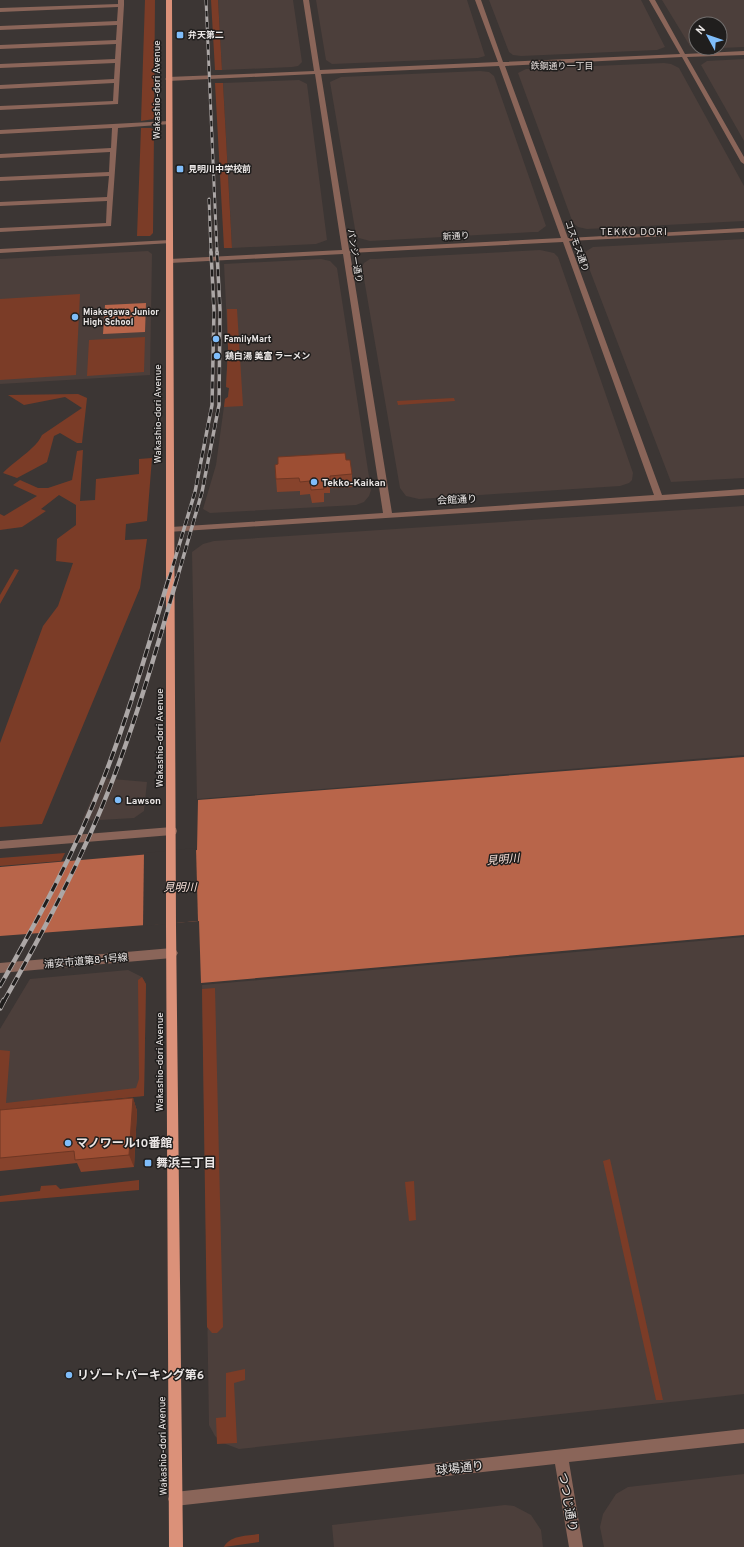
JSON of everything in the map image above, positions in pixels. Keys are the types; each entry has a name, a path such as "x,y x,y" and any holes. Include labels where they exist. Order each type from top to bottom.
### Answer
{"main road":[{"name":"Wakashio-dori Avenue","path":"169,0 171,848 176,1547"}],"street":[{"name":"パンジー通り","path":"306,0 388,515"},
{"name":"コスモス通り","path":"478,0 659,498"},
{"path":"652,0 744,162"},
{"path":"0,10 121,3 116,103 0,108"},
{"path":"0,28 120,23"},
{"path":"0,47 119,42"},
{"path":"168,79 744,53"},
{"path":"0,66 118,61"},
{"path":"0,87 117,81"},
{"path":"0,132 169,123"},
{"path":"0,230 109,225 115,126"},
{"path":"0,156 113,150"},
{"path":"0,179 112,174"},
{"path":"0,204 110,199"},
{"name":"新通り","path":"170,261 744,230"},
{"path":"0,251 170,242"},
{"name":"会館通り","path":"171,530 744,492"},
{"path":"0,845 172,831"},
{"name":"浦安市道第8-1号線","path":"0,968 172,953"},
{"name":"球場通り","path":"175,1499 744,1436"},
{"name":"つつじ通り","path":"561,1457 576,1547"}],"shaded area":[{"path":"145,0 155,0 154,119 141,121"},
{"path":"211,0 218,0 222,70 215,70"},
{"path":"218,0 293,0 302,62 298,66 292,67 222,70"},
{"path":"316,0 467,0 485,56 478,58 332,64 326,60"},
{"path":"489,0 641,0 665,47 657,50 521,56 513,55 509,52"},
{"path":"662,0 744,0 744,47 728,48 728,16 688,16 688,43"},
{"path":"744,59 744,141 701,65 707,61"},
{"path":"664,63 671,64 679,68 744,186 744,221 587,229 578,227 573,223 518,73 526,69"},
{"path":"480,71 489,72 494,76 546,226 538,232 370,241 359,238 356,235 330,82 341,77"},
{"path":"299,80 307,84 327,240 316,244 232,248 223,83"},
{"path":"215,83 223,83 232,248 224,248"},
{"path":"141,128 151,128 154,130 153,233 150,236 137,236"},
{"path":"744,239 744,478 671,482 584,255 585,252 593,247"},
{"path":"540,250 554,253 558,257 633,473 632,480 629,483 620,486 419,499 406,496 400,488 362,267 364,263 370,259"},
{"name":"Miakegawa Junior High School","path":"148,251 152,254 150,375 0,384 0,259"},
{"path":"321,259 330,261 337,268 371,490 369,496 364,502 356,505 210,513 203,509 216,465 225,399 228,397 229,388 226,387 228,348 224,264"},
{"path":"80,294 76,375 0,380 0,299"},
{"path":"227,309 237,309 243,406 224,407 225,399 228,397 229,388 226,387 228,348"},
{"path":"145,337 144,372 87,376 89,340"},
{"path":"78,394 87,398 82,443 77,443 60,433 54,436 47,462 17,478 3,473 35,445 42,435 82,408 65,397 24,405 8,395"},
{"path":"454,398 455,401 398,405 397,401"},
{"path":"83,450 80,501 95,500 96,479 139,474 139,459 152,458 147,521 126,524 125,540 147,539 140,588 42,824 0,827 0,743 43,626 58,606 73,563 56,561 57,539 76,525 76,505 59,495 41,509 46,511 22,527 0,530 0,514 4,516 37,496 13,485 20,480 38,488 48,488 72,480 77,451"},
{"path":"744,506 744,755 197,799 192,552 203,544 214,541"},
{"path":"15,569 19,570 0,604 0,595"},
{"path":"101,778 147,782 144,811 134,818 82,821"},
{"path":"65,853 61,861 0,866 0,858"},
{"path":"744,937 744,1394 239,1449 223,1443 215,1436 209,1425 202,985"},
{"path":"128,970 142,977 146,984 144,1096 0,1109 0,1029 30,979"},
{"path":"142,977 146,984 144,1096 0,1110 0,1050 10,1051 6,1103 136,1088 139,1079 138,980"},
{"path":"215,988 223,1327 217,1333 212,1333 207,1327 202,989"},
{"path":"610,1159 663,1400 656,1400 603,1161"},
{"path":"139,1180 139,1190 0,1202 0,1196 40,1191 41,1186 56,1185 60,1189"},
{"path":"414,1181 416,1220 409,1221 405,1182"},
{"path":"245,1369 245,1380 234,1383 237,1443 217,1444 216,1418 226,1417 226,1373"},
{"path":"744,1474 744,1547 604,1547 600,1527 603,1514 616,1494 628,1487"},
{"path":"505,1505 514,1506 531,1515 541,1530 543,1547 334,1547 332,1525"},
{"path":"259,1534 259,1542 224,1547 230,1540 235,1538"}],"water":[{"path":"146,303 145,332 103,334 105,305"},
{"name":"見明川","path":"744,757 744,935 201,983 199,921 0,936 0,867 197,850 198,800"}],"pier":[{"path":"196,848 198,921 143,926 144,853"}],"building":[{"path":"345,453 346,460 350,460 352,474 330,476 330,480 323,481 324,489 311,490 310,481 300,482 299,478 276,479 275,465 278,464 278,457"},
{"name":"マノワール10番館","path":"133,1098 129,1155 75,1160 74,1151 0,1158 0,1110"}],"railway":[{"path":"206,0 217,253"},
{"path":"209,199 211,253"},
{"path":"169,579 195,492 212,405 214,310 211,252"},
{"path":"177,579 202,492 219,405 220,310 217,252"},
{"path":"0,986 55,885 92,807 138,680 169,578"},
{"path":"4,1001 61,896 99,815 138,709 177,578"},
{"path":"0,1008 4,1000"}],"place":[{"name":"弁天第二","path":"180,35"},
{"name":"見明川中学校前","path":"180,169"},
{"name":"Miakegawa Junior High School","path":"75,317"},
{"name":"FamilyMart","path":"216,339"},
{"name":"鶏白湯 美富 ラーメン","path":"217,356"},
{"name":"Tekko-Kaikan","path":"314,482"},
{"name":"Lawson","path":"118,800"},
{"name":"マノワール10番館","path":"68,1143"},
{"name":"舞浜三丁目","path":"148,1163"},
{"name":"リゾートパーキング第6","path":"69,1375"}],"district":[{"name":"鉄鋼通り一丁目","path":"562,66"},
{"name":"TEKKO DORI","path":"634,231"}]}
